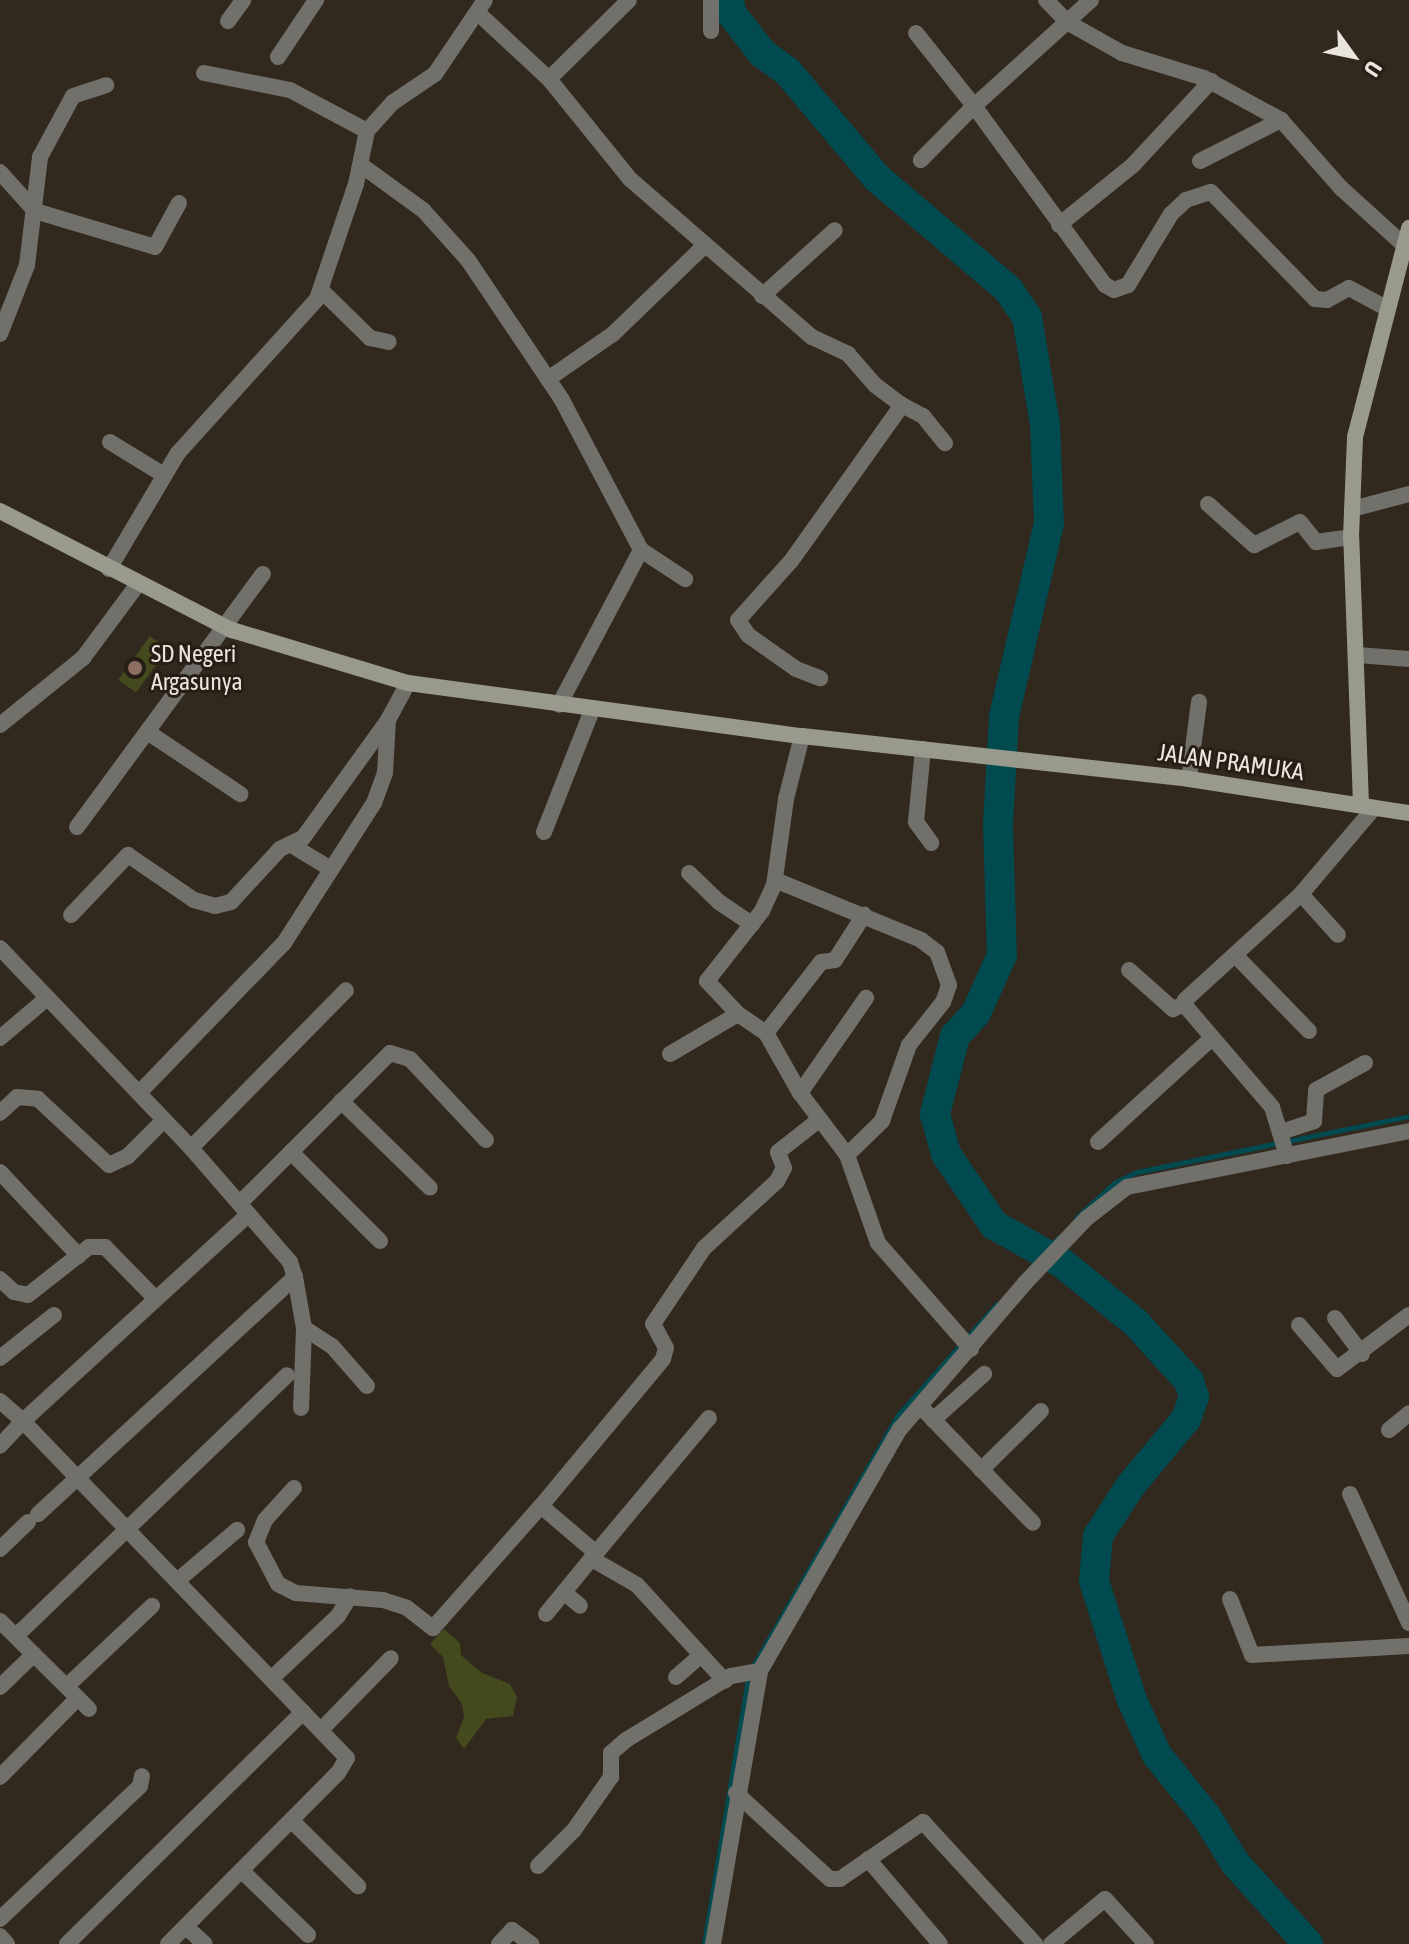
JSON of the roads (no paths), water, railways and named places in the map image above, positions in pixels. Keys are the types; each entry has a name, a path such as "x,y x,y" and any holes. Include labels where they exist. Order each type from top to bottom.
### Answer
{"street":[{"path":"228,21 243,0"},
{"path":"278,57 316,0"},
{"path":"549,79 629,0"},
{"path":"711,0 711,31"},
{"path":"1046,0 1067,22 1122,53 1211,81 1281,120 1341,188 1406,247"},
{"path":"921,160 974,106 1091,0"},
{"path":"109,569 164,475 321,290 361,165 367,131 392,103 435,74 481,7 549,79 630,179 812,337 848,354 878,388 923,416 945,443"},
{"path":"916,33 974,106 1105,285 1121,289 1134,278 1171,214 1186,200 1211,192 1315,299 1327,300 1349,288 1388,309"},
{"path":"204,73 290,90 367,131"},
{"path":"1059,225 1133,165 1211,81"},
{"path":"2,324 27,265 35,211 37,166 64,107 77,92 106,85"},
{"path":"1200,161 1281,120"},
{"path":"361,165 423,210 468,260 548,379 641,550 685,579"},
{"path":"0,172 35,211 155,247 179,203"},
{"path":"1129,970 1173,1009 1185,1004 1188,995 1301,894 1367,806 1351,537 1357,421 1409,228"},
{"path":"762,296 835,230"},
{"path":"548,379 613,334 704,246"},
{"path":"321,290 370,338 389,342"},
{"path":"820,678 796,669 748,635 738,620 791,561 902,405"},
{"path":"110,442 164,475"},
{"path":"1352,509 1409,494"},
{"path":"1208,504 1254,545 1300,522 1316,542 1351,537"},
{"name":"JALAN PRAMUKA","path":"0,511 225,628 408,683 802,736 1189,779 1409,813"},
{"path":"559,705 641,550"},
{"path":"77,827 263,574"},
{"path":"0,725 83,658 138,584"},
{"path":"1358,655 1409,659"},
{"path":"71,915 125,855 136,858 194,900 224,905 252,885 280,849 293,846 388,720 408,683"},
{"path":"1189,779 1199,702"},
{"path":"544,832 592,710"},
{"path":"139,1093 272,960 380,790 388,720"},
{"path":"149,733 240,794"},
{"path":"802,736 786,799 775,880 752,924 707,981 738,1014 766,1033 800,1093 847,1155 878,1243 967,1344"},
{"path":"923,749 916,822 931,843"},
{"path":"293,846 331,869"},
{"path":"689,873 719,902 752,924"},
{"path":"775,880 864,915 932,947 949,985 943,1002 909,1045 882,1121 847,1155"},
{"path":"1301,894 1338,935"},
{"path":"766,1033 821,962 835,960 864,915"},
{"path":"0,948 191,1148 290,1262 304,1328 301,1408"},
{"path":"1235,955 1309,1031"},
{"path":"191,1148 346,990"},
{"path":"800,1093 866,998"},
{"path":"0,1038 46,999"},
{"path":"1185,1004 1261,1091 1284,1144"},
{"path":"670,1054 738,1014"},
{"path":"1098,1142 1212,1038"},
{"path":"0,1446 244,1208 291,1152 390,1053 397,1052 410,1059 486,1140"},
{"path":"1284,1144 1316,1116 1316,1090 1365,1063"},
{"path":"0,1113 17,1097 38,1099 109,1165 128,1156 164,1120"},
{"path":"341,1101 430,1188"},
{"path":"294,1488 265,1520 256,1551 278,1584 296,1593 350,1596 407,1608 433,1628 541,1506 663,1359 666,1348 653,1324 704,1248 777,1181 784,1168 778,1152 820,1119"},
{"path":"713,1944 736,1793 760,1671 900,1429 921,1407 967,1344 1063,1241 1127,1187 1284,1144 1409,1131"},
{"path":"291,1152 380,1241"},
{"path":"0,1172 79,1256"},
{"path":"0,1279 14,1292 28,1295 95,1246 110,1249 154,1297"},
{"path":"0,1549 295,1277"},
{"path":"0,1358 54,1315"},
{"path":"1299,1325 1334,1368 1362,1354 1409,1315"},
{"path":"1335,1318 1362,1354"},
{"path":"304,1328 332,1346 367,1386"},
{"path":"933,1420 984,1374"},
{"path":"16,1636 287,1375"},
{"path":"0,1401 346,1753 346,1762 292,1821 168,1944"},
{"path":"921,1407 1033,1523"},
{"path":"981,1470 1041,1411"},
{"path":"1389,1430 1409,1413"},
{"path":"546,1614 709,1418"},
{"path":"1350,1494 1409,1623"},
{"path":"541,1506 594,1556 637,1585 699,1657 725,1681"},
{"path":"177,1581 237,1530"},
{"path":"564,1592 580,1606"},
{"path":"272,1678 338,1616 350,1596"},
{"path":"1230,1599 1252,1655 1409,1646"},
{"path":"0,1777 78,1698 152,1606"},
{"path":"0,1621 78,1698"},
{"path":"0,1687 34,1654"},
{"path":"676,1677 699,1657"},
{"path":"321,1730 391,1658"},
{"path":"538,1866 574,1830 611,1777 611,1753 640,1728 725,1681 746,1671 760,1671"},
{"path":"67,1944 303,1712"},
{"path":"0,1919 140,1786 142,1776"},
{"path":"736,1793 825,1877 840,1879 923,1822 1035,1944"},
{"path":"292,1821 358,1886"},
{"path":"868,1859 940,1944"},
{"path":"242,1871 308,1935"},
{"path":"1051,1944 1105,1899 1146,1944"},
{"path":"186,1927 205,1944"},
{"path":"499,1944 512,1930 531,1944"},
{"path":"0,1936 7,1944"}],"waterway":[{"path":"729,0 731,13 762,53 788,72 877,178 1008,289 1027,317 1045,424 1049,523 1004,717 998,824 1002,955 976,1013 955,1036 935,1114 946,1154 994,1225 1062,1263 1136,1323 1189,1381 1194,1397 1186,1419 1131,1485 1098,1536 1094,1581 1132,1700 1157,1755 1206,1816 1236,1864 1308,1944"},
{"path":"1076,1218 1114,1183 1137,1172 1409,1116"},
{"path":"1025,1274 1059,1237"},
{"path":"753,1666 898,1415 997,1304"},
{"path":"704,1944 748,1677"}],"place":[{"name":"SD Negeri Argasunya","path":"135,668"}]}
